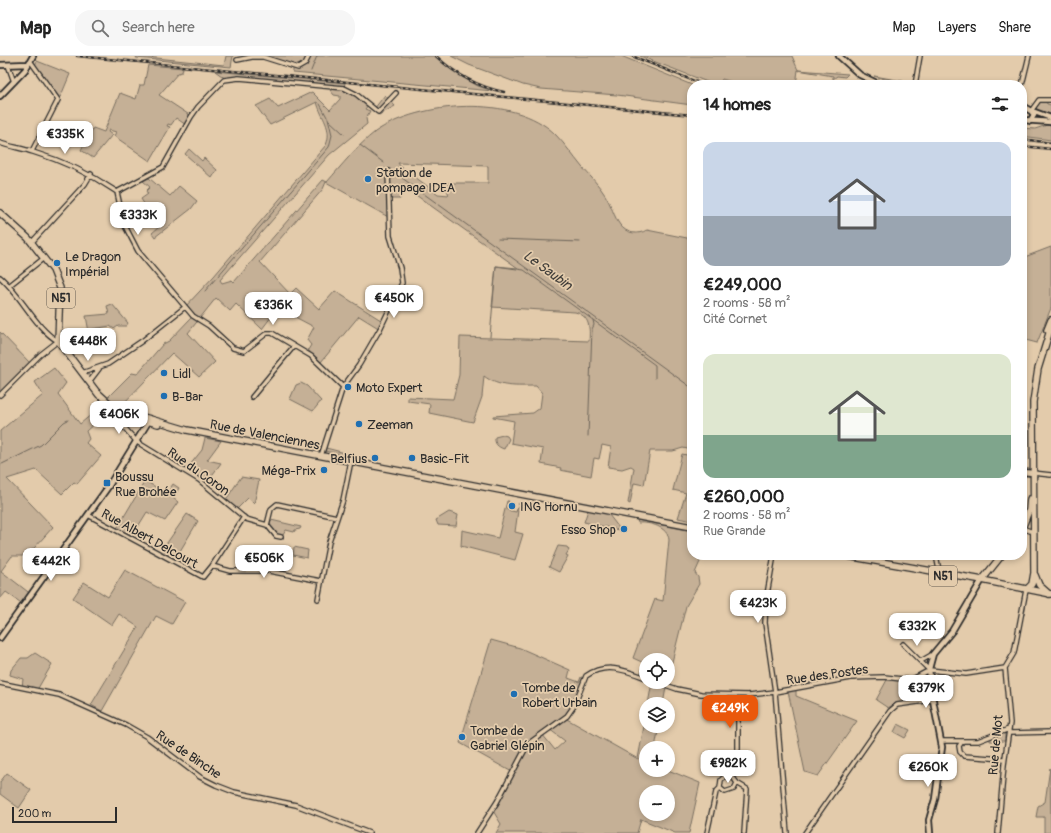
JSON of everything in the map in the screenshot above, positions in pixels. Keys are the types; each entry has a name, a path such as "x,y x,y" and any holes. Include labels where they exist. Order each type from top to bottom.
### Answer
{"main road":[{"name":"N51","path":"0,213 32,242 53,270 60,288 58,340"},
{"path":"1027,515 1031,492 1034,389 1051,320"},
{"name":"Rue de Valenciennes","path":"58,340 89,382 109,405 150,420 187,430 687,526"},
{"path":"1026,590 1032,584 1034,572 1033,496 1031,473"},
{"name":"N51","path":"868,560 982,580 1050,594"},
{"path":"982,580 998,560"},
{"name":"N51","path":"905,567 924,573 975,582 982,580"},
{"path":"1034,572 1039,585 1050,594"}],"street":[{"path":"0,96 31,62 33,56"},
{"path":"237,60 252,57 263,57 298,68 305,64 309,56"},
{"path":"916,80 920,56"},
{"path":"1023,80 1029,56"},
{"path":"842,57 864,78 869,80"},
{"path":"0,64 26,66 31,62"},
{"path":"31,62 58,100 32,151"},
{"path":"8,65 14,82"},
{"path":"117,192 163,168 191,117 206,97 226,79 239,78 344,88 356,94 378,112 396,93"},
{"path":"1031,111 1039,100 1051,100"},
{"path":"1027,109 1043,117 1051,118"},
{"path":"1030,121 1034,115 1031,111"},
{"path":"1027,121 1051,122"},
{"path":"0,143 32,151 91,174 117,192 124,224 134,245 193,316 209,326 238,351 247,350 264,335 270,333 275,334 311,356 343,387"},
{"path":"321,456 343,387 359,365 380,329 402,282 400,268 390,236 388,171"},
{"path":"32,242 81,189 91,174"},
{"path":"10,285 44,258"},
{"path":"0,277 10,285 45,331 58,340 40,355 0,395"},
{"path":"89,382 99,369 129,351 185,307"},
{"path":"252,397 294,346"},
{"path":"82,373 93,369 99,369"},
{"name":"Rue du Coron","path":"116,418 137,442 199,480 248,520 267,525"},
{"path":"0,638 88,515 150,420"},
{"path":"318,599 329,542 343,500 351,461"},
{"path":"1027,473 1051,475"},
{"path":"281,537 276,536 267,525 271,509 277,504 337,517"},
{"name":"Rue Albert Delcourt","path":"88,515 198,575 204,576 244,517"},
{"path":"1027,530 1033,532"},
{"path":"773,560 766,600 765,623 775,692 787,833"},
{"path":"924,573 939,572 937,560"},
{"path":"212,566 230,571 269,571 321,581"},
{"path":"928,671 934,654 952,631 982,580"},
{"path":"928,671 966,674 1005,668 1014,653 1026,590"},
{"path":"902,644 921,661 928,671 932,700 941,742 935,799 929,820 930,833"},
{"path":"921,661 934,654"},
{"path":"477,833 528,744 567,716 574,706 586,676 599,669 609,667 639,675"},
{"name":"Rue de Mot","path":"998,833 1004,759 1009,731 1005,668"},
{"name":"Rue des Postes","path":"675,688 701,694 750,695 851,678 884,677 911,680 928,671"},
{"name":"Rue de Binche","path":"0,683 59,695 112,718 147,737 200,777 216,785 234,792 296,805 369,833"},
{"path":"707,833 716,792 720,788 720,780 729,772 738,749 738,716 750,695"},
{"path":"806,833 890,711 897,705 932,700"},
{"path":"941,742 962,742 985,738 1009,731 1051,732"},
{"path":"962,742 959,746 960,752 964,756 1004,759"},
{"path":"729,772 737,784 746,790 744,833"},
{"path":"720,788 725,792 734,789 737,784"}],"shaded area":[{"path":"137,56 224,65 226,56 233,56 231,67 136,58"},
{"path":"250,56 434,56 462,77 478,86 493,91 293,73 293,68 276,60"},
{"path":"451,56 621,56 687,83 687,104 617,95 541,89 523,85 469,65"},
{"path":"640,56 792,56 798,70 797,80 702,80"},
{"path":"37,61 70,74 60,98 35,65"},
{"path":"148,65 183,68 182,72 178,73 159,95 191,116 186,125 176,118 171,125 168,124 167,126 170,127 150,161 114,136 116,132 109,130 108,132 112,135 93,158 81,150 93,128 104,132 120,93 136,99 140,85 144,85"},
{"path":"798,70 848,74 845,77 837,76 833,79 833,76"},
{"path":"215,71 345,83 344,88 314,84 310,80 308,83 226,79"},
{"path":"874,76 897,80 888,80"},
{"path":"338,89 353,94 368,105 365,109 370,111 366,118 367,124 329,155 220,280 222,283 232,280 234,282 323,180 327,182 368,137 394,122 416,114 441,108 466,106 492,108 516,112 538,121 559,138 603,191 616,218 623,228 633,233 640,233 647,230 687,238 687,449 683,448 673,451 650,451 644,485 634,483 630,504 628,503 634,468 631,466 622,469 608,467 611,447 602,445 599,459 594,458 591,476 560,470 561,468 541,464 543,449 511,443 514,421 493,416 533,413 540,408 542,393 536,386 515,386 496,383 484,376 482,397 473,422 429,413 430,404 408,401 408,397 453,399 459,375 460,337 589,341 589,327 584,316 575,312 492,307 496,266 518,268 406,188 401,187 400,199 389,199 390,218 326,182 323,189 260,262 290,294 296,288 319,309 335,291 384,322 380,329 359,316 321,362 308,350 311,345 307,340 314,327 278,308 262,329 236,304 230,311 216,298 188,333 215,362 199,377 172,353 121,406 114,401 110,404 107,398 132,373 137,374 163,344 169,341 193,316 185,307 214,276 326,145 328,133 326,123 317,102 270,125 256,106 270,99 278,108 312,92 330,110 340,99 340,96 334,95 330,90","holes":["398,163 488,166 488,183 448,183 445,185 449,195 438,194"]},
{"path":"385,95 395,106 379,115 374,109"},
{"path":"1046,101 1047,104 1051,105 1051,116 1039,112 1036,108 1039,102"},
{"path":"1051,125 1051,140 1027,137 1027,128 1035,129"},
{"path":"189,149 202,161 204,158 217,170 212,178 185,154"},
{"path":"149,178 170,196 179,186 197,201 191,209 155,237 152,233 159,227 141,199 148,194 146,191 150,187 143,181"},
{"path":"1051,247 1051,308 1037,343 1027,340 1027,256"},
{"path":"112,304 128,323 126,326 118,326 114,329 110,326 93,329 89,332 86,316 109,314 107,306"},
{"path":"0,332 31,364 0,395"},
{"path":"54,368 66,383 58,394 80,424 105,403 111,409 86,431 89,439 86,443 101,456 77,484 74,482 62,494 36,470 7,479 53,527 27,556 12,556 1,571 32,595 24,605 6,592 0,599 0,431 43,395 35,382"},
{"path":"301,383 307,386 321,401 313,411 290,399 296,385"},
{"path":"503,435 507,436 509,439 504,449 495,442 495,437"},
{"path":"205,438 221,441 207,460 221,463 205,485 185,471 202,450"},
{"path":"326,448 349,454 348,456 325,451"},
{"path":"682,454 687,455 687,520 678,518 686,493 673,490"},
{"path":"241,477 259,480 254,504 248,498 236,510 225,501"},
{"path":"145,481 161,490 159,492 162,494 164,492 167,493 173,484 179,488 173,498 178,502 165,521 147,512 131,538 116,530"},
{"path":"507,501 509,501 507,510 516,512 519,503 515,532 523,534 515,560 461,546 462,530 498,538"},
{"path":"589,507 610,511 609,515 619,530 584,522"},
{"path":"449,512 458,515 456,526 438,525 436,520"},
{"path":"187,514 198,521 174,561 160,553"},
{"path":"271,520 301,527 294,532 286,530 283,535 278,535 270,527"},
{"path":"637,520 687,530 687,560 701,560 695,573 698,577 699,584 686,606 674,653 639,653 639,661 633,658 655,599 663,601 669,540 668,535 662,529 648,523 638,523"},
{"path":"558,546 567,547 569,550 566,555 568,556 559,572 549,567"},
{"path":"294,547 308,550 307,558 293,555"},
{"path":"125,570 185,602 172,624 156,616 102,711 91,705 138,627 119,614 112,625 73,598 84,582 108,597"},
{"path":"491,640 520,648 570,670 568,678 579,682 581,677 585,678 577,700 565,718 638,759 639,754 639,777 675,777 675,773 700,783 689,833 675,833 646,821 675,821 675,785 639,785 639,821 640,821 637,833 496,833 501,824 492,809 512,772 460,743","holes":["549,729 565,741 555,750 542,734"]},
{"path":"35,653 52,664 37,690 22,687 23,679 10,675 11,670 21,658 28,658"},
{"path":"922,676 925,677 931,699 896,703 888,708 876,700 888,678 913,683"},
{"path":"651,689 666,689 664,697 649,697"},
{"path":"796,690 796,696 857,721 818,776 805,772 788,691"},
{"path":"898,724 910,730 905,738 894,732"},
{"path":"643,733 658,733 656,741 641,741"},
{"path":"1002,733 1005,734 1005,741 990,741 990,739"},
{"path":"1050,768 1051,833 1044,833 1044,817 1036,817 1038,806 1045,802"},
{"path":"7,773 31,790 19,808 0,794 0,782"}],"waterway":[{"path":"311,71 317,56"},
{"path":"320,104 327,117"},
{"path":"205,291 329,147 332,135 328,118"},
{"path":"329,120 344,134"},
{"path":"360,145 384,163"},
{"name":"Le Saubin","path":"391,170 687,384"},
{"path":"498,239 580,242"},
{"name":"Le Saubin","path":"490,337 496,266 524,270 655,365 655,378"},
{"path":"588,436 592,329 594,325 593,320"},
{"path":"0,465 41,445 64,422 68,420"}],"railway":[{"path":"77,56 687,115"},
{"path":"436,56 451,69 467,79 485,87 504,92"},
{"path":"632,56 692,80"},
{"path":"1027,140 1051,143"},
{"path":"1027,147 1051,149"}],"place":[{"name":"Station de pompage IDEA","path":"368,179"},
{"name":"Le Dragon Impérial","path":"57,263"},
{"name":"Lidl","path":"164,373"},
{"name":"Moto Expert","path":"348,387"},
{"name":"B-Bar","path":"164,396"},
{"name":"Zeeman","path":"359,424"},
{"name":"Belfius","path":"375,458"},
{"name":"Basic-Fit","path":"412,458"},
{"name":"Méga-Prix","path":"324,470"},
{"name":"Boussu Rue Brohée","path":"107,483"},
{"name":"ING Hornu","path":"512,506"},
{"name":"Esso Shop","path":"624,529"},
{"name":"Tombe de Robert Urbain","path":"514,694"},
{"name":"Tombe de Gabriel Glépin","path":"462,737"}]}
